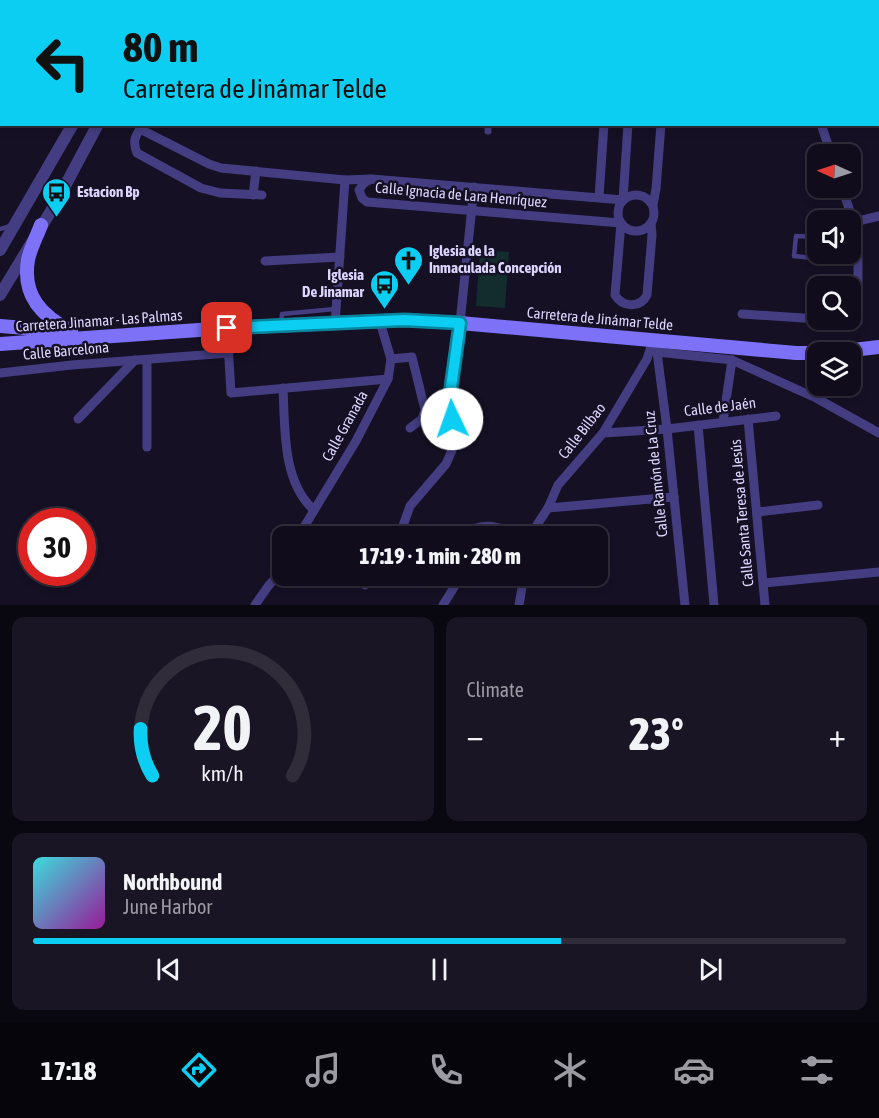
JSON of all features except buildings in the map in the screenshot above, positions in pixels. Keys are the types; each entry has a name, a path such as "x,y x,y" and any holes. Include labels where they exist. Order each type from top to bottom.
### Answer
{"main road":[{"path":"41,225 28,261 28,286 37,305 51,321 71,331"},
{"name":"Carretera de Jinámar Telde","path":"380,322 413,320 460,323 655,346 807,353"},
{"name":"Carretera Jinamar - Las Palmas","path":"0,344 227,328 380,322"},
{"path":"0,326 122,336"},
{"path":"861,349 879,347"}],"street":[{"path":"0,250 72,126"},
{"path":"0,295 57,201 97,126"},
{"path":"599,197 604,126"},
{"path":"628,126 623,200 618,215 621,223 615,295 625,304 637,305 644,301 647,295 651,223"},
{"path":"621,223 628,229 636,231 644,229 654,218 653,205 661,126"},
{"path":"822,126 828,144"},
{"path":"256,171 258,195 220,193 201,188 137,153 134,138 141,127 209,164 221,168 256,171 345,180 372,179"},
{"name":"Calle Ignacia de Lara Henríquez","path":"621,223 368,202 362,198 359,190 364,183 372,179 623,200"},
{"path":"345,180 359,190"},
{"path":"335,324 345,180"},
{"path":"403,526 410,506 446,464 453,448 455,436 449,402 460,323 474,187"},
{"path":"37,188 49,191 57,201"},
{"path":"623,200 631,195 639,195 647,198 653,205"},
{"path":"861,221 879,216"},
{"path":"265,261 340,256"},
{"path":"742,314 807,318"},
{"name":"Calle Granada","path":"305,526 356,441 388,379 391,359 380,322"},
{"path":"227,328 231,393 388,379"},
{"path":"655,346 732,360 816,398 879,433"},
{"name":"Calle Ramón de La Cruz","path":"655,346 667,429 685,605"},
{"name":"Calle Bilbao","path":"536,526 548,508 558,485 603,433 655,346"},
{"name":"Calle Barcelona","path":"0,374 229,353"},
{"path":"391,359 412,357 425,410 422,419 410,428"},
{"name":"Calle Barcelona","path":"78,419 135,360"},
{"path":"147,360 147,447"},
{"path":"723,421 732,360"},
{"path":"283,388 288,465 306,502 314,510"},
{"name":"Calle de Jaén","path":"603,433 667,429 776,416"},
{"name":"Calle Santa Teresa de Jesús","path":"748,419 765,605"},
{"path":"698,424 714,605"},
{"path":"548,508 674,497"},
{"path":"757,512 818,506"},
{"path":"764,583 879,572"},
{"path":"255,605 272,582"},
{"path":"443,605 455,586"},
{"path":"519,605 522,586"}],"lane":[{"path":"0,229 15,225"},
{"path":"807,237 795,236 794,256 807,257"},
{"path":"281,326 282,314 335,309"}],"green space":[{"path":"480,250 509,252 505,308 476,306"}],"place":[{"name":"Estacion Bp","path":"56,218"},
{"name":"Iglesia de la Inmaculada Concepción","path":"408,286"},
{"name":"Iglesia De Jinamar","path":"385,310"}],"route":[{"path":"227,328 404,320 460,323 449,402 452,419"}]}
